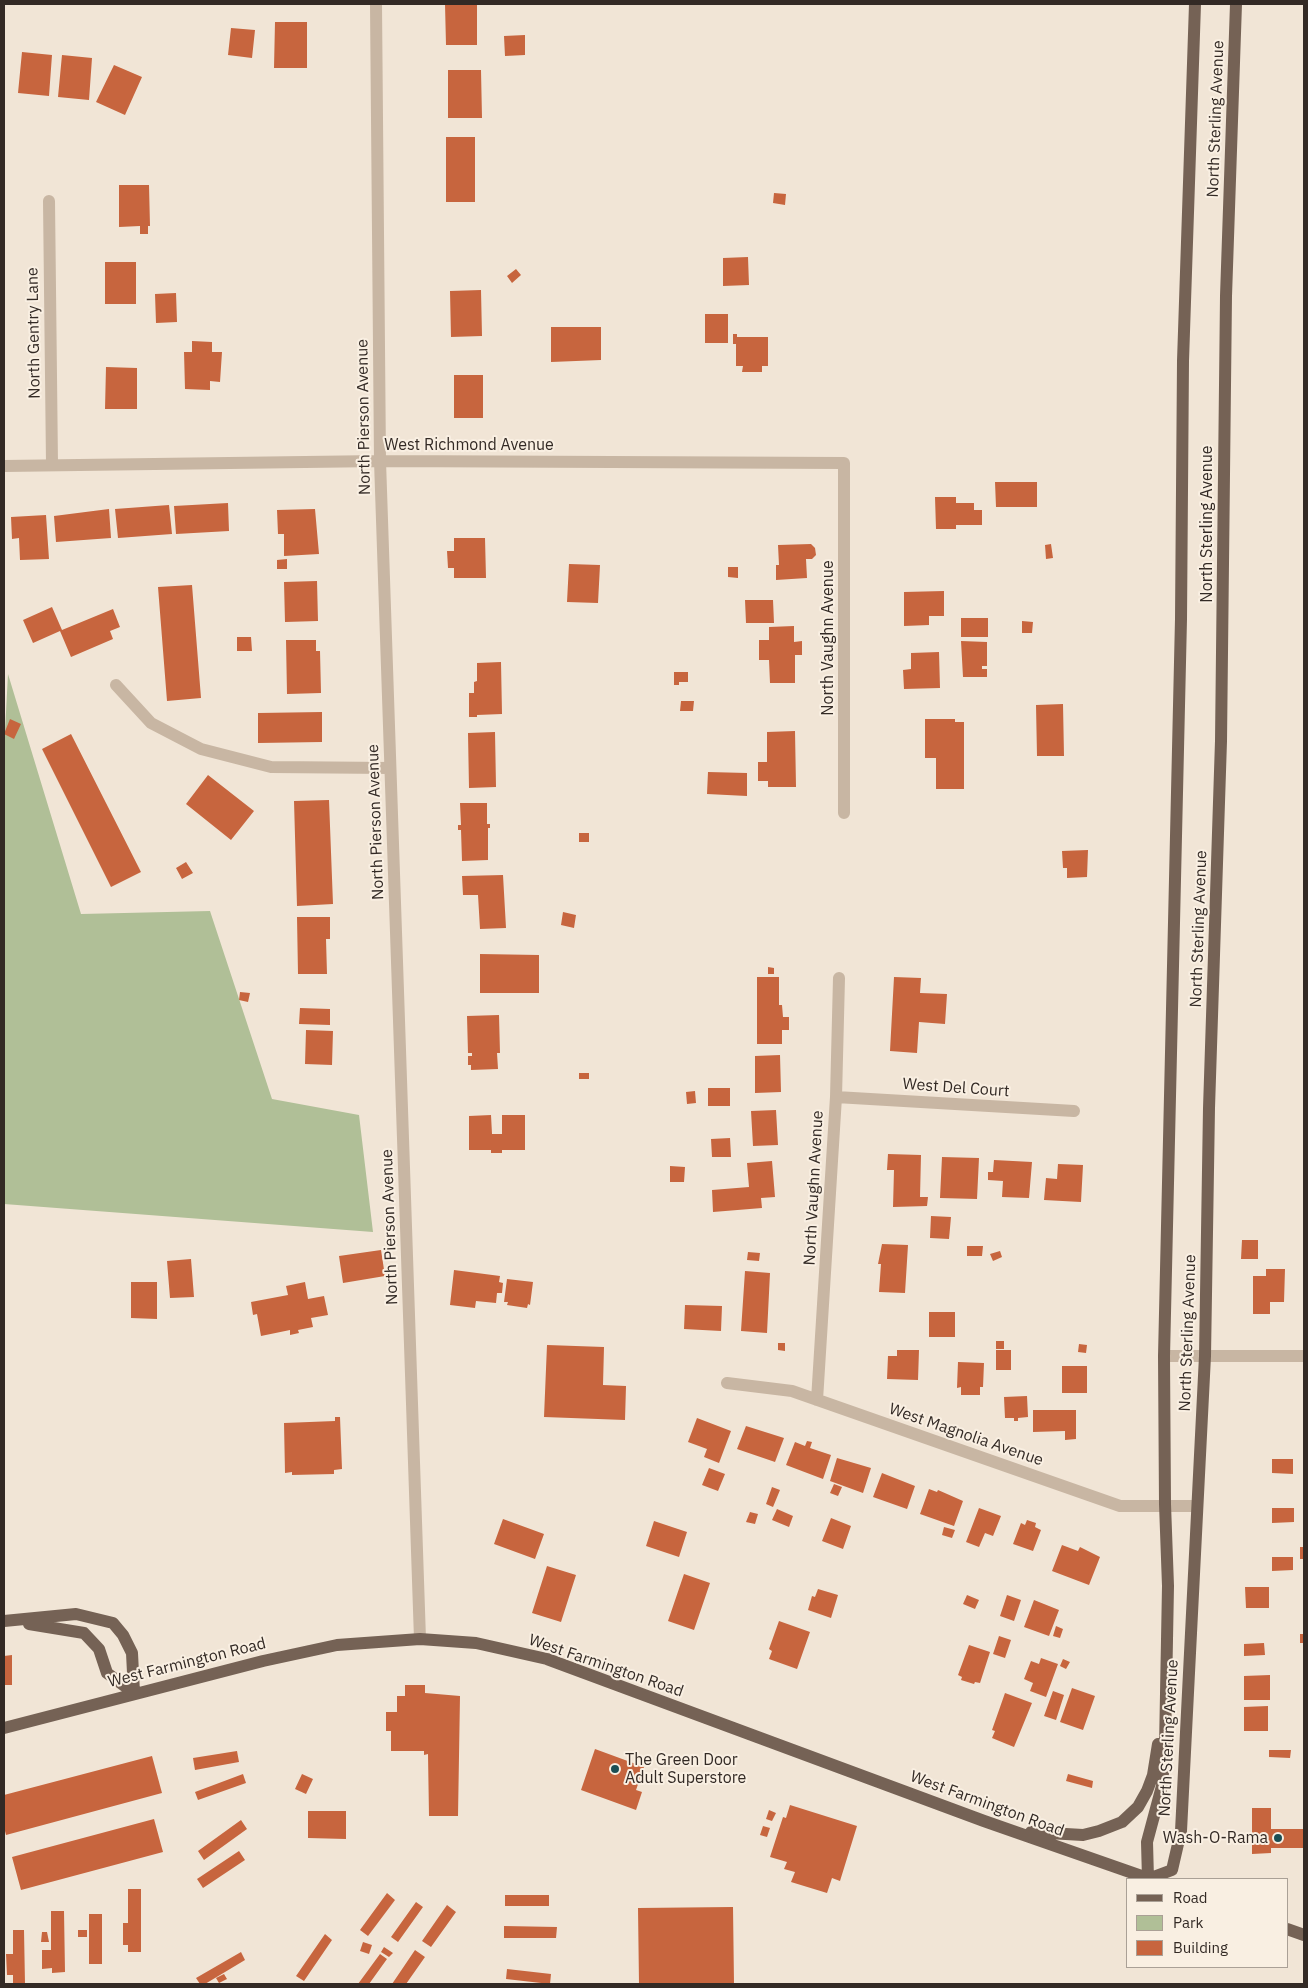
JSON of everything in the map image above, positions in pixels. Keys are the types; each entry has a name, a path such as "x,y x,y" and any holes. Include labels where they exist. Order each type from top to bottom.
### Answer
{"main road":[{"name":"North Sterling Avenue","path":"1149,1878 1147,1842 1164,1775 1168,1632 1164,1504 1164,1356 1181,628 1182,361 1195,4"},
{"name":"North Sterling Avenue","path":"1152,1878 1172,1870 1181,1831 1205,1356 1209,1108 1221,741 1226,296 1236,4"},
{"path":"6,1621 76,1614 113,1623 123,1635 132,1653 134,1693"},
{"path":"6,1621 66,1628 84,1633 99,1649 107,1673 134,1693"},
{"path":"984,1821 1034,1832 1083,1834 1114,1826 1132,1813 1144,1798 1153,1775 1160,1728 1168,1632"},
{"name":"West Farmington Road","path":"4,1728 134,1693 337,1645 420,1639 476,1642 547,1659 984,1821 1146,1878"},
{"path":"1288,1929 1304,1935"}],"street":[{"name":"North Pierson Avenue","path":"376,4 380,461 420,1639"},
{"name":"North Gentry Lane","path":"49,200 52,464"},
{"name":"West Richmond Avenue","path":"4,466 380,461 844,463"},
{"name":"North Vaughn Avenue","path":"844,463 844,813"},
{"path":"116,685 151,723 201,749 271,767 390,768"},
{"name":"North Vaughn Avenue","path":"818,1400 836,1097 839,978"},
{"name":"West Del Court","path":"836,1097 1074,1111"},
{"path":"1164,1356 1304,1356"},
{"name":"West Magnolia Avenue","path":"727,1383 778,1389 818,1400 1120,1506 1164,1504 1196,1506"}],"green space":[{"path":"8,674 81,914 210,911 272,1099 359,1115 373,1232 4,1204 4,750"}],"building":[{"path":"445,4 477,4 477,45 446,45"},
{"path":"275,22 307,22 307,68 274,68"},
{"path":"231,28 255,30 252,58 228,55"},
{"path":"525,35 525,55 505,56 504,36"},
{"path":"22,52 52,55 49,96 18,93"},
{"path":"62,55 92,58 89,100 58,97"},
{"path":"114,65 142,77 125,115 96,102"},
{"path":"448,70 481,70 482,118 448,118"},
{"path":"446,137 475,137 475,202 446,202"},
{"path":"119,185 149,185 150,226 148,226 148,234 140,234 140,226 119,227"},
{"path":"774,193 786,194 785,205 773,203"},
{"path":"748,257 749,285 723,286 723,258"},
{"path":"105,262 136,262 136,304 105,304"},
{"path":"516,269 521,275 512,283 507,276"},
{"path":"481,290 482,336 451,337 450,291"},
{"path":"176,293 177,322 156,323 155,294"},
{"path":"705,314 728,314 728,343 705,343"},
{"path":"551,327 601,327 601,360 551,362"},
{"path":"733,334 737,334 737,337 768,337 768,366 762,366 762,372 742,372 743,366 736,366 736,344 733,344"},
{"path":"192,341 212,342 212,352 222,352 220,382 210,381 210,390 185,389 184,352 192,352"},
{"path":"106,367 137,368 137,409 105,409"},
{"path":"454,375 483,375 483,418 454,418"},
{"path":"995,482 1037,482 1037,507 996,507"},
{"path":"935,497 956,497 956,503 974,503 974,510 982,510 982,525 956,525 956,529 936,529"},
{"path":"228,503 229,531 176,534 174,506"},
{"path":"169,505 172,534 118,538 115,509"},
{"path":"109,509 111,538 56,542 54,516"},
{"path":"315,509 319,554 284,556 284,534 278,534 277,510"},
{"path":"46,515 49,559 20,560 19,538 12,539 11,517"},
{"path":"454,538 485,538 486,578 454,578 454,568 448,568 447,551 454,551"},
{"path":"811,544 815,548 816,555 812,559 806,559 807,578 776,580 776,565 779,565 778,545"},
{"path":"1051,544 1053,558 1046,559 1045,545"},
{"path":"287,559 287,569 277,569 277,560"},
{"path":"569,564 600,565 598,603 567,602"},
{"path":"728,567 738,567 738,578 728,577"},
{"path":"317,581 318,621 285,622 284,582"},
{"path":"192,585 201,698 167,701 158,587"},
{"path":"944,591 944,616 929,616 929,625 904,626 904,592"},
{"path":"745,600 773,600 774,623 746,623"},
{"path":"52,607 62,630 113,609 120,627 110,631 113,639 71,657 60,631 33,643 23,620"},
{"path":"961,618 988,618 988,637 961,637"},
{"path":"1022,621 1033,622 1032,633 1022,633"},
{"path":"794,626 794,642 802,641 802,655 795,655 795,683 770,683 769,660 759,660 759,640 769,640 769,627"},
{"path":"237,637 251,637 252,651 237,651"},
{"path":"286,640 316,640 316,651 320,651 321,693 287,694"},
{"path":"961,641 987,642 987,666 982,666 982,669 987,669 987,677 963,677"},
{"path":"939,652 940,688 904,689 903,670 911,669 911,653"},
{"path":"501,662 502,714 469,717 469,693 474,693 474,682 477,681 477,663"},
{"path":"674,672 688,672 688,682 679,682 679,685 674,685"},
{"path":"681,701 694,701 693,711 680,711"},
{"path":"1063,704 1064,756 1037,756 1036,705"},
{"path":"322,712 322,742 258,743 258,713"},
{"path":"10,719 21,724 14,739 4,734"},
{"path":"925,719 955,719 955,722 964,722 964,789 936,789 936,758 925,758"},
{"path":"795,731 796,787 768,787 768,781 758,781 758,762 767,762 767,732"},
{"path":"495,732 496,787 469,788 468,733"},
{"path":"71,734 141,872 111,887 42,749"},
{"path":"708,772 747,773 747,796 707,794"},
{"path":"208,775 254,811 231,840 186,804"},
{"path":"329,800 333,904 297,906 294,801"},
{"path":"460,803 487,803 487,824 490,824 490,828 488,828 488,860 462,861 461,830 458,830 458,825 461,825"},
{"path":"579,833 589,833 589,842 579,842"},
{"path":"1088,850 1087,877 1067,878 1067,868 1063,868 1062,851"},
{"path":"186,862 193,873 182,879 176,868"},
{"path":"503,875 506,928 480,929 478,895 463,895 462,876"},
{"path":"563,912 576,915 574,928 561,925"},
{"path":"297,917 330,917 330,939 326,939 327,974 298,974"},
{"path":"480,954 539,955 539,993 480,993"},
{"path":"768,967 774,968 774,974 768,974"},
{"path":"757,977 779,977 779,1005 782,1005 783,1017 789,1017 789,1030 782,1030 782,1044 757,1044"},
{"path":"894,977 921,978 920,993 947,994 945,1024 919,1022 917,1053 890,1051"},
{"path":"240,992 250,993 248,1002 239,1000"},
{"path":"300,1008 330,1009 330,1025 299,1024"},
{"path":"499,1015 500,1053 497,1053 498,1069 471,1070 471,1065 468,1065 468,1056 472,1056 472,1053 468,1053 467,1016"},
{"path":"306,1030 333,1031 332,1065 305,1064"},
{"path":"780,1055 781,1092 755,1093 755,1056"},
{"path":"579,1073 589,1073 589,1079 579,1079"},
{"path":"708,1088 730,1088 730,1106 708,1106"},
{"path":"695,1091 696,1103 687,1104 686,1092"},
{"path":"776,1110 778,1145 753,1146 751,1111"},
{"path":"491,1115 492,1134 502,1134 502,1115 525,1115 525,1150 502,1150 502,1153 491,1153 491,1150 469,1150 469,1116"},
{"path":"730,1138 731,1157 712,1157 711,1139"},
{"path":"888,1154 921,1155 920,1197 928,1197 927,1206 893,1207 894,1170 887,1170"},
{"path":"942,1157 979,1158 977,1199 940,1198"},
{"path":"994,1160 1032,1162 1029,1198 1002,1197 1003,1181 988,1180 988,1172 993,1172"},
{"path":"772,1161 775,1197 761,1198 762,1208 713,1212 712,1190 749,1187 747,1163"},
{"path":"1058,1164 1083,1165 1081,1202 1044,1200 1046,1178 1057,1179"},
{"path":"670,1166 685,1167 684,1182 670,1182"},
{"path":"931,1216 951,1217 949,1239 930,1238"},
{"path":"1242,1240 1258,1240 1258,1259 1241,1259"},
{"path":"882,1244 908,1245 905,1293 879,1292 881,1264 878,1264"},
{"path":"967,1246 983,1246 982,1256 967,1256"},
{"path":"381,1250 385,1276 343,1283 339,1256"},
{"path":"1000,1251 1002,1257 993,1261 990,1254"},
{"path":"748,1252 760,1253 759,1261 747,1260"},
{"path":"191,1259 194,1297 170,1298 167,1261"},
{"path":"1266,1269 1285,1269 1284,1302 1270,1302 1270,1314 1253,1314 1253,1276 1266,1276"},
{"path":"454,1270 500,1276 499,1282 503,1283 502,1293 497,1293 496,1303 476,1301 475,1308 450,1305"},
{"path":"745,1271 770,1273 767,1333 741,1331"},
{"path":"507,1279 533,1282 530,1305 528,1304 527,1308 507,1305 508,1302 504,1302"},
{"path":"131,1282 157,1282 157,1319 131,1318"},
{"path":"305,1282 308,1299 324,1296 328,1315 311,1318 313,1327 298,1330 299,1333 290,1335 290,1330 261,1336 257,1314 253,1315 251,1302 288,1295 286,1286"},
{"path":"685,1305 722,1306 721,1331 684,1329"},
{"path":"929,1312 955,1312 955,1337 929,1337"},
{"path":"996,1341 1004,1341 1004,1349 996,1349"},
{"path":"778,1343 785,1343 785,1351 778,1350"},
{"path":"1079,1344 1087,1345 1086,1353 1078,1352"},
{"path":"547,1345 604,1347 603,1385 626,1386 625,1420 544,1417"},
{"path":"897,1350 919,1350 918,1380 887,1379 888,1356 897,1356"},
{"path":"996,1350 1011,1350 1011,1370 996,1370"},
{"path":"958,1362 984,1363 983,1387 980,1387 980,1395 961,1395 961,1387 957,1388"},
{"path":"1062,1366 1087,1366 1087,1393 1062,1393"},
{"path":"1027,1396 1028,1417 1018,1418 1018,1421 1014,1421 1014,1418 1005,1418 1004,1397"},
{"path":"1033,1410 1076,1410 1076,1439 1065,1440 1065,1431 1033,1432"},
{"path":"335,1417 340,1417 342,1469 334,1470 334,1474 292,1475 292,1472 285,1473 284,1423 335,1421"},
{"path":"697,1418 731,1431 719,1463 704,1457 707,1449 688,1442"},
{"path":"746,1426 784,1438 775,1462 737,1449"},
{"path":"807,1441 812,1442 810,1448 831,1455 823,1479 786,1465 795,1442 805,1446"},
{"path":"837,1458 871,1468 863,1493 830,1481"},
{"path":"1272,1459 1293,1459 1293,1474 1272,1473"},
{"path":"709,1468 725,1474 718,1491 702,1485"},
{"path":"882,1473 915,1486 907,1509 873,1497"},
{"path":"834,1484 842,1487 838,1496 830,1493"},
{"path":"772,1487 780,1490 773,1507 766,1504"},
{"path":"929,1489 937,1492 938,1490 963,1501 954,1526 920,1514"},
{"path":"979,1508 1001,1516 993,1536 985,1533 979,1547 966,1542"},
{"path":"1272,1508 1294,1508 1294,1522 1272,1523"},
{"path":"777,1509 793,1516 789,1527 772,1520"},
{"path":"750,1512 758,1514 755,1524 746,1522"},
{"path":"831,1518 851,1526 843,1549 822,1541"},
{"path":"503,1519 544,1534 535,1559 494,1544"},
{"path":"1027,1520 1036,1523 1035,1527 1041,1530 1033,1551 1013,1544 1021,1523 1025,1525"},
{"path":"654,1521 687,1532 679,1557 646,1546"},
{"path":"944,1527 955,1530 952,1538 942,1535"},
{"path":"1062,1545 1078,1551 1080,1547 1100,1557 1089,1585 1052,1571"},
{"path":"1300,1547 1304,1547 1304,1559 1300,1559"},
{"path":"1272,1557 1293,1557 1293,1570 1272,1571"},
{"path":"547,1566 576,1575 561,1622 532,1613"},
{"path":"684,1574 710,1583 694,1630 668,1621"},
{"path":"1245,1587 1269,1587 1269,1608 1246,1608"},
{"path":"818,1589 838,1595 831,1618 808,1610 812,1596 815,1597"},
{"path":"967,1595 979,1600 975,1609 963,1604"},
{"path":"1007,1595 1021,1600 1014,1621 1000,1616"},
{"path":"1034,1600 1059,1610 1049,1636 1024,1627"},
{"path":"779,1621 810,1632 797,1669 769,1659 772,1651 769,1649"},
{"path":"1056,1626 1063,1629 1060,1638 1053,1636"},
{"path":"1300,1634 1304,1634 1304,1643 1300,1643"},
{"path":"999,1636 1011,1640 1005,1658 993,1654"},
{"path":"1264,1643 1265,1655 1244,1656 1244,1644"},
{"path":"969,1645 990,1652 980,1683 975,1682 974,1684 961,1680 962,1677 958,1675"},
{"path":"12,1655 12,1685 4,1685 4,1656"},
{"path":"1041,1658 1058,1664 1046,1697 1030,1691 1033,1683 1024,1679 1031,1661 1039,1664"},
{"path":"1063,1659 1070,1662 1066,1669 1060,1666"},
{"path":"1270,1675 1270,1700 1244,1700 1244,1676"},
{"path":"405,1685 425,1685 425,1693 460,1696 458,1816 429,1816 428,1754 424,1755 424,1751 391,1751 391,1731 386,1731 386,1712 397,1712 397,1696 405,1696"},
{"path":"1072,1688 1095,1696 1083,1730 1060,1722"},
{"path":"1053,1691 1064,1695 1056,1720 1044,1716"},
{"path":"1005,1693 1032,1703 1014,1747 992,1738 995,1731 992,1730"},
{"path":"1268,1706 1268,1731 1244,1731 1244,1707"},
{"path":"595,1749 644,1767 636,1790 642,1792 636,1810 581,1790"},
{"path":"1269,1750 1291,1750 1290,1758 1269,1757"},
{"path":"237,1751 239,1762 195,1770 193,1758"},
{"path":"152,1756 162,1793 6,1835 4,1827 4,1795"},
{"path":"243,1774 246,1783 198,1800 195,1792"},
{"path":"302,1774 313,1779 306,1794 295,1789"},
{"path":"1068,1774 1093,1781 1092,1788 1066,1781"},
{"path":"790,1805 857,1826 840,1881 832,1878 827,1893 791,1882 795,1872 784,1869 787,1862 770,1857 783,1817 786,1818"},
{"name":"Wash-O-Rama","path":"1252,1808 1271,1808 1271,1829 1304,1829 1304,1848 1271,1848 1271,1853 1252,1854"},
{"path":"769,1810 776,1813 772,1821 766,1819"},
{"path":"308,1811 346,1811 346,1839 308,1838"},
{"path":"154,1819 163,1852 21,1890 12,1857"},
{"path":"241,1820 247,1829 204,1860 198,1851"},
{"path":"763,1826 770,1828 767,1837 760,1835"},
{"path":"239,1851 245,1860 203,1888 197,1879"},
{"path":"128,1889 141,1889 141,1952 128,1952 128,1945 123,1945 123,1923 128,1923"},
{"path":"387,1893 395,1900 368,1936 360,1930"},
{"path":"505,1895 549,1895 549,1906 505,1906"},
{"path":"416,1902 423,1907 398,1942 391,1937"},
{"path":"447,1905 456,1912 431,1947 422,1941"},
{"path":"733,1907 734,1984 639,1984 638,1908"},
{"path":"51,1911 64,1911 65,1972 52,1973 52,1968 42,1969 42,1950 51,1950"},
{"path":"89,1914 102,1914 102,1964 89,1964"},
{"path":"504,1926 557,1927 556,1938 504,1938"},
{"path":"13,1930 24,1930 25,1984 13,1984 13,1975 7,1975 6,1954 13,1954"},
{"path":"78,1930 87,1930 87,1937 78,1937"},
{"path":"42,1932 47,1932 49,1942 41,1942"},
{"path":"325,1934 332,1940 304,1981 296,1976"},
{"path":"363,1942 372,1945 369,1954 360,1951"},
{"path":"384,1947 393,1953 389,1957 381,1952"},
{"path":"415,1950 425,1957 406,1984 392,1984"},
{"path":"241,1952 245,1960 205,1984 200,1984 196,1978"},
{"path":"380,1954 387,1959 369,1984 358,1984"},
{"path":"507,1969 551,1974 550,1984 506,1979"},
{"path":"224,1974 227,1979 219,1983 216,1978"}],"place":[{"name":"The Green Door Adult Superstore","path":"615,1769"},
{"name":"Wash-O-Rama","path":"1278,1838"}]}
